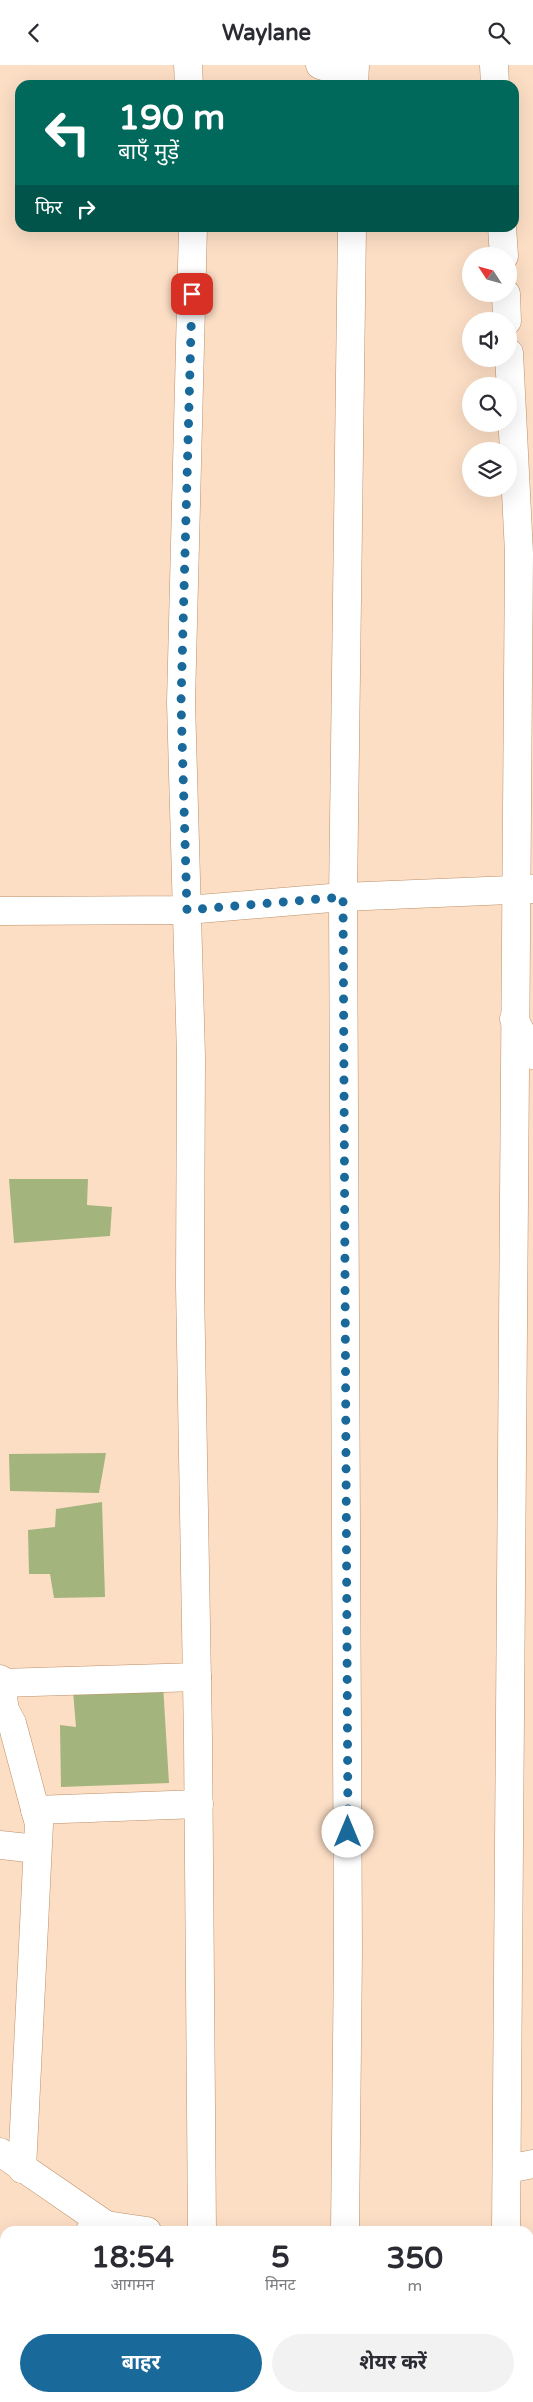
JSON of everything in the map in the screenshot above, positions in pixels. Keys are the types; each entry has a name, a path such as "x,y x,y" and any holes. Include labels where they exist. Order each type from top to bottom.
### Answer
{"main road":[{"path":"188,65 188,80"},
{"path":"320,65 354,75"},
{"path":"494,65 495,80"},
{"path":"193,232 181,702 191,1056 190,1285 197,1677 202,2226"},
{"path":"345,2226 348,1941 343,897 352,232"},
{"path":"502,232 503,247"},
{"path":"507,2226 520,2167 514,1019 524,890 519,553 510,367"},
{"path":"0,911 187,910 343,897 524,890"},
{"path":"514,1019 533,1055"},
{"path":"22,2169 39,1824 12,1723 5,1710 0,1681 197,1677"},
{"path":"35,1810 198,1804"},
{"path":"0,1845 37,1849"},
{"path":"0,2152 22,2169 68,2197 96,2226"}],"building":[{"path":"9,1179 88,1179 87,1205 112,1207 110,1236 14,1243"},
{"path":"106,1453 99,1493 10,1491 9,1454"},
{"path":"102,1502 105,1597 54,1598 50,1574 29,1574 28,1530 55,1527 56,1509"},
{"path":"163,1685 169,1783 61,1787 60,1725 76,1727 73,1691"}],"route":[{"path":"192,294 181,702 187,910 343,897 348,1832"}]}
